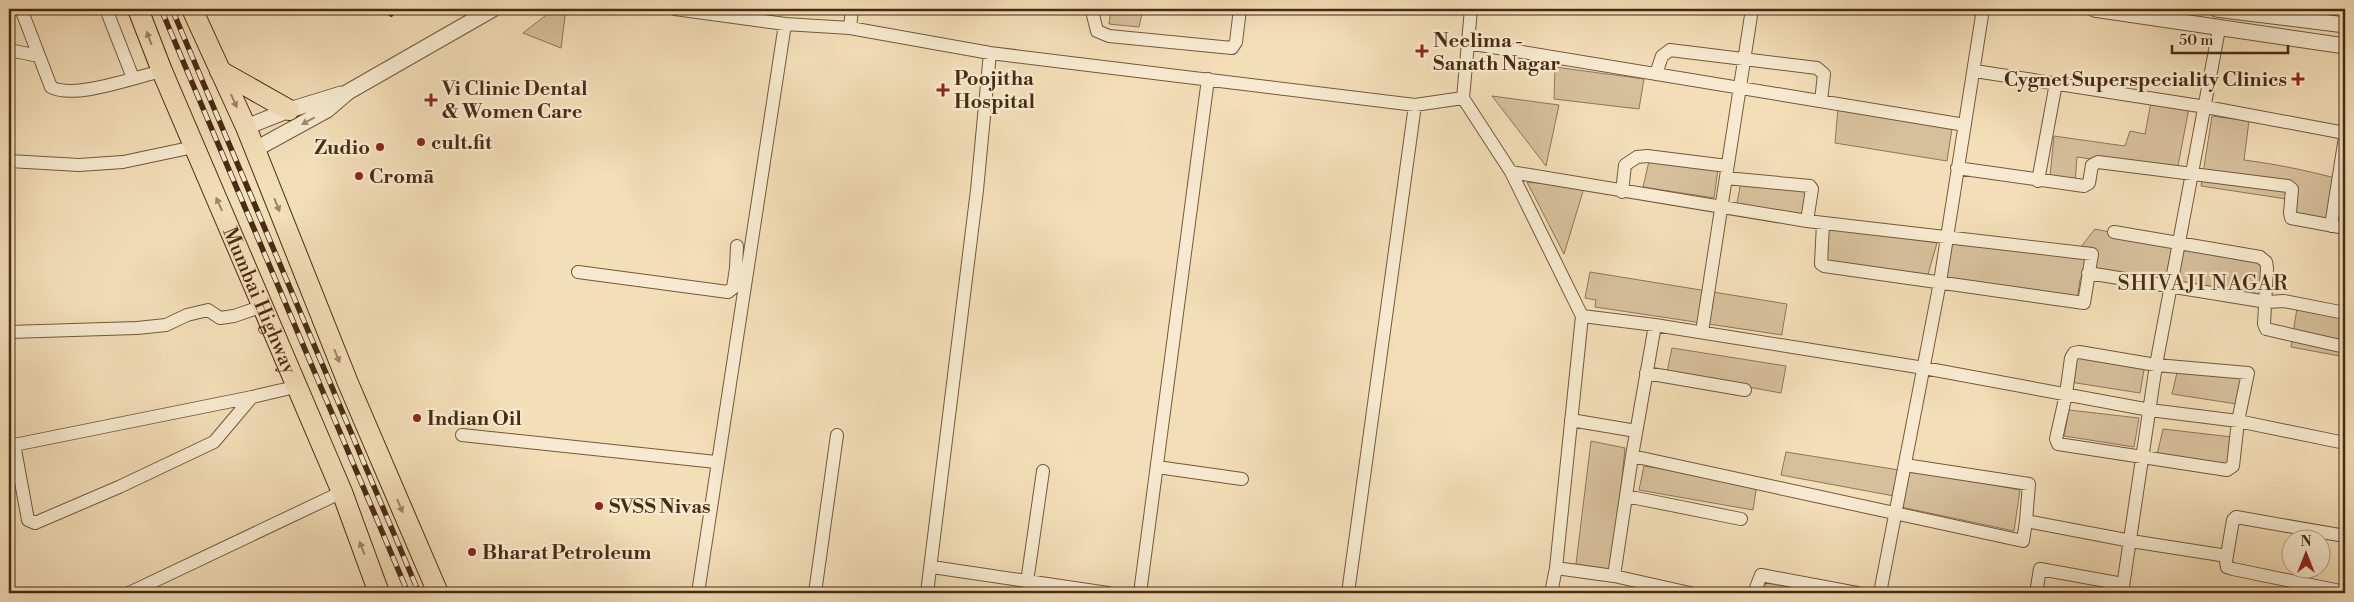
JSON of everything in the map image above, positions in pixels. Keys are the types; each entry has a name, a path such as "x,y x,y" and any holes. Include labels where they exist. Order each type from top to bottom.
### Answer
{"highway":[{"name":"Mumbai Highway","path":"138,9 162,71 263,306 295,387 342,492 379,593"},
{"path":"192,9 246,128 348,383 438,593"},
{"path":"220,71 289,110"}],"street":[{"path":"21,9 51,87 59,91 79,90 162,71"},
{"path":"106,9 133,78"},
{"path":"254,150 327,110 348,92 493,9"},
{"path":"676,9 785,24 850,28 990,53 1415,105 1463,98"},
{"path":"850,28 852,9"},
{"path":"1094,9 1093,16 1098,31 1108,36 1232,48 1236,42 1240,9"},
{"path":"1471,9 1463,98 1510,172 1582,316 1556,568 1551,593"},
{"path":"1702,332 1722,207 1738,88 1752,9"},
{"path":"1880,593 1940,282 1983,9"},
{"path":"2094,9 2127,12 2219,29 2345,46"},
{"path":"2216,9 2345,25"},
{"path":"698,593 741,259 785,24"},
{"path":"2036,593 2040,569 2123,589 2169,286 2206,107 2219,29"},
{"path":"1468,43 1965,125"},
{"path":"9,50 38,56"},
{"path":"1656,74 1662,56 1667,51 1744,58 1817,68 1824,74 1821,102"},
{"path":"927,593 932,567 977,190 990,53"},
{"path":"1974,71 2206,107 2345,135 2331,226"},
{"path":"1140,593 1208,79"},
{"path":"2038,181 2056,83"},
{"path":"246,128 289,110 348,92"},
{"path":"1348,593 1415,105"},
{"path":"9,161 62,165 123,162 194,147"},
{"path":"1622,192 1625,165 1637,157 1647,156 1810,186 1812,190 1807,221"},
{"path":"1958,168 2038,181 2084,186 2089,183 2092,165 2098,162 2288,186 2292,190 2290,213 2292,218 2345,228"},
{"path":"1510,172 1622,192 1807,221 2092,254 2084,303 1824,266 1821,264 1823,223"},
{"path":"2114,232 2260,257 2266,262 2267,302 2264,324 2266,329 2345,347"},
{"path":"578,272 728,292 733,288 741,259"},
{"path":"2088,273 2345,313"},
{"path":"9,332 137,328 166,325 187,315 208,310 220,318 234,316 263,306"},
{"path":"1582,316 1702,332 1924,368 2150,410 2238,421 2345,443"},
{"path":"1614,576 1636,431 1655,325"},
{"path":"2079,352 2156,364 2248,373 2231,469 2142,458 2058,444 2056,439 2066,394 2071,358 2074,353 2079,352"},
{"path":"1646,373 1745,390"},
{"path":"252,398 214,442 35,523 28,520 12,445 252,398 295,387"},
{"path":"1571,420 1636,431"},
{"path":"815,593 836,434"},
{"path":"462,435 716,462"},
{"path":"1632,456 1771,484 1894,514 2023,541 2029,484 1905,465"},
{"path":"1157,467 1242,479"},
{"path":"1027,582 1043,471"},
{"path":"129,593 342,492"},
{"path":"1626,496 1741,520"},
{"path":"2345,536 2236,517 2233,520 2227,556 2227,567 2233,569 2345,592"},
{"path":"2026,521 2131,541 2227,556"},
{"path":"932,567 1108,593"},
{"path":"1556,568 1614,576 1690,593"},
{"path":"1754,593 1761,575 1858,593"}],"shaded area":[{"path":"554,9 566,9 561,48 523,33"},
{"path":"1111,9 1143,9 1139,27 1109,24"},
{"path":"1555,67 1644,79 1639,109 1554,99"},
{"path":"1492,96 1559,105 1546,166"},
{"path":"2151,102 2189,108 2177,171 2077,157 2075,184 2049,186 2054,136 2125,146 2130,131 2145,134"},
{"path":"1838,108 1953,122 1947,161 1835,143"},
{"path":"2212,116 2249,121 2244,160 2267,163 2335,178 2329,223 2293,216 2293,200 2201,186"},
{"path":"1649,161 1718,169 1714,198 1643,187"},
{"path":"1527,182 1584,188 1564,254"},
{"path":"1741,182 1811,190 1806,219 1736,208"},
{"path":"1828,225 1937,243 1927,278 1824,265"},
{"path":"2095,229 2173,245 2168,283 2091,271 2080,248"},
{"path":"1951,240 2089,256 2080,280 2077,300 1943,280"},
{"path":"2180,247 2264,263 2263,298 2173,284"},
{"path":"1590,272 1787,304 1782,335 1595,307 1596,300 1585,298"},
{"path":"2297,308 2345,316 2345,357 2291,347"},
{"path":"1672,348 1786,366 1781,393 1667,372"},
{"path":"2075,356 2145,364 2140,393 2070,382"},
{"path":"2178,368 2248,376 2243,405 2172,394"},
{"path":"2069,410 2139,418 2134,447 2064,436"},
{"path":"2163,429 2232,437 2228,466 2157,455"},
{"path":"1591,441 1625,448 1613,570 1576,564"},
{"path":"1786,452 1899,470 1894,496 1781,475"},
{"path":"1644,466 1757,484 1753,510 1639,490"},
{"path":"1910,469 2020,490 2014,531 1901,507"},
{"path":"1766,583 1829,593 1765,593"}],"railway":[{"path":"161,9 408,593"},
{"path":"172,9 419,593"},
{"path":"391,14 394,9"}],"place":[{"name":"Neelima - Sanath Nagar","path":"1422,51"},
{"name":"Cygnet Superspeciality Clinics","path":"2298,79"},
{"name":"Poojitha Hospital","path":"943,90"},
{"name":"Vi Clinic Dental & Women Care","path":"431,100"},
{"name":"cult.fit","path":"421,142"},
{"name":"Zudio","path":"380,147"},
{"name":"Cromā","path":"359,176"},
{"name":"Indian Oil","path":"417,418"},
{"name":"SVSS Nivas","path":"599,506"},
{"name":"Bharat Petroleum","path":"472,552"}],"district":[{"name":"SHIVAJI NAGAR","path":"2203,283"}]}
